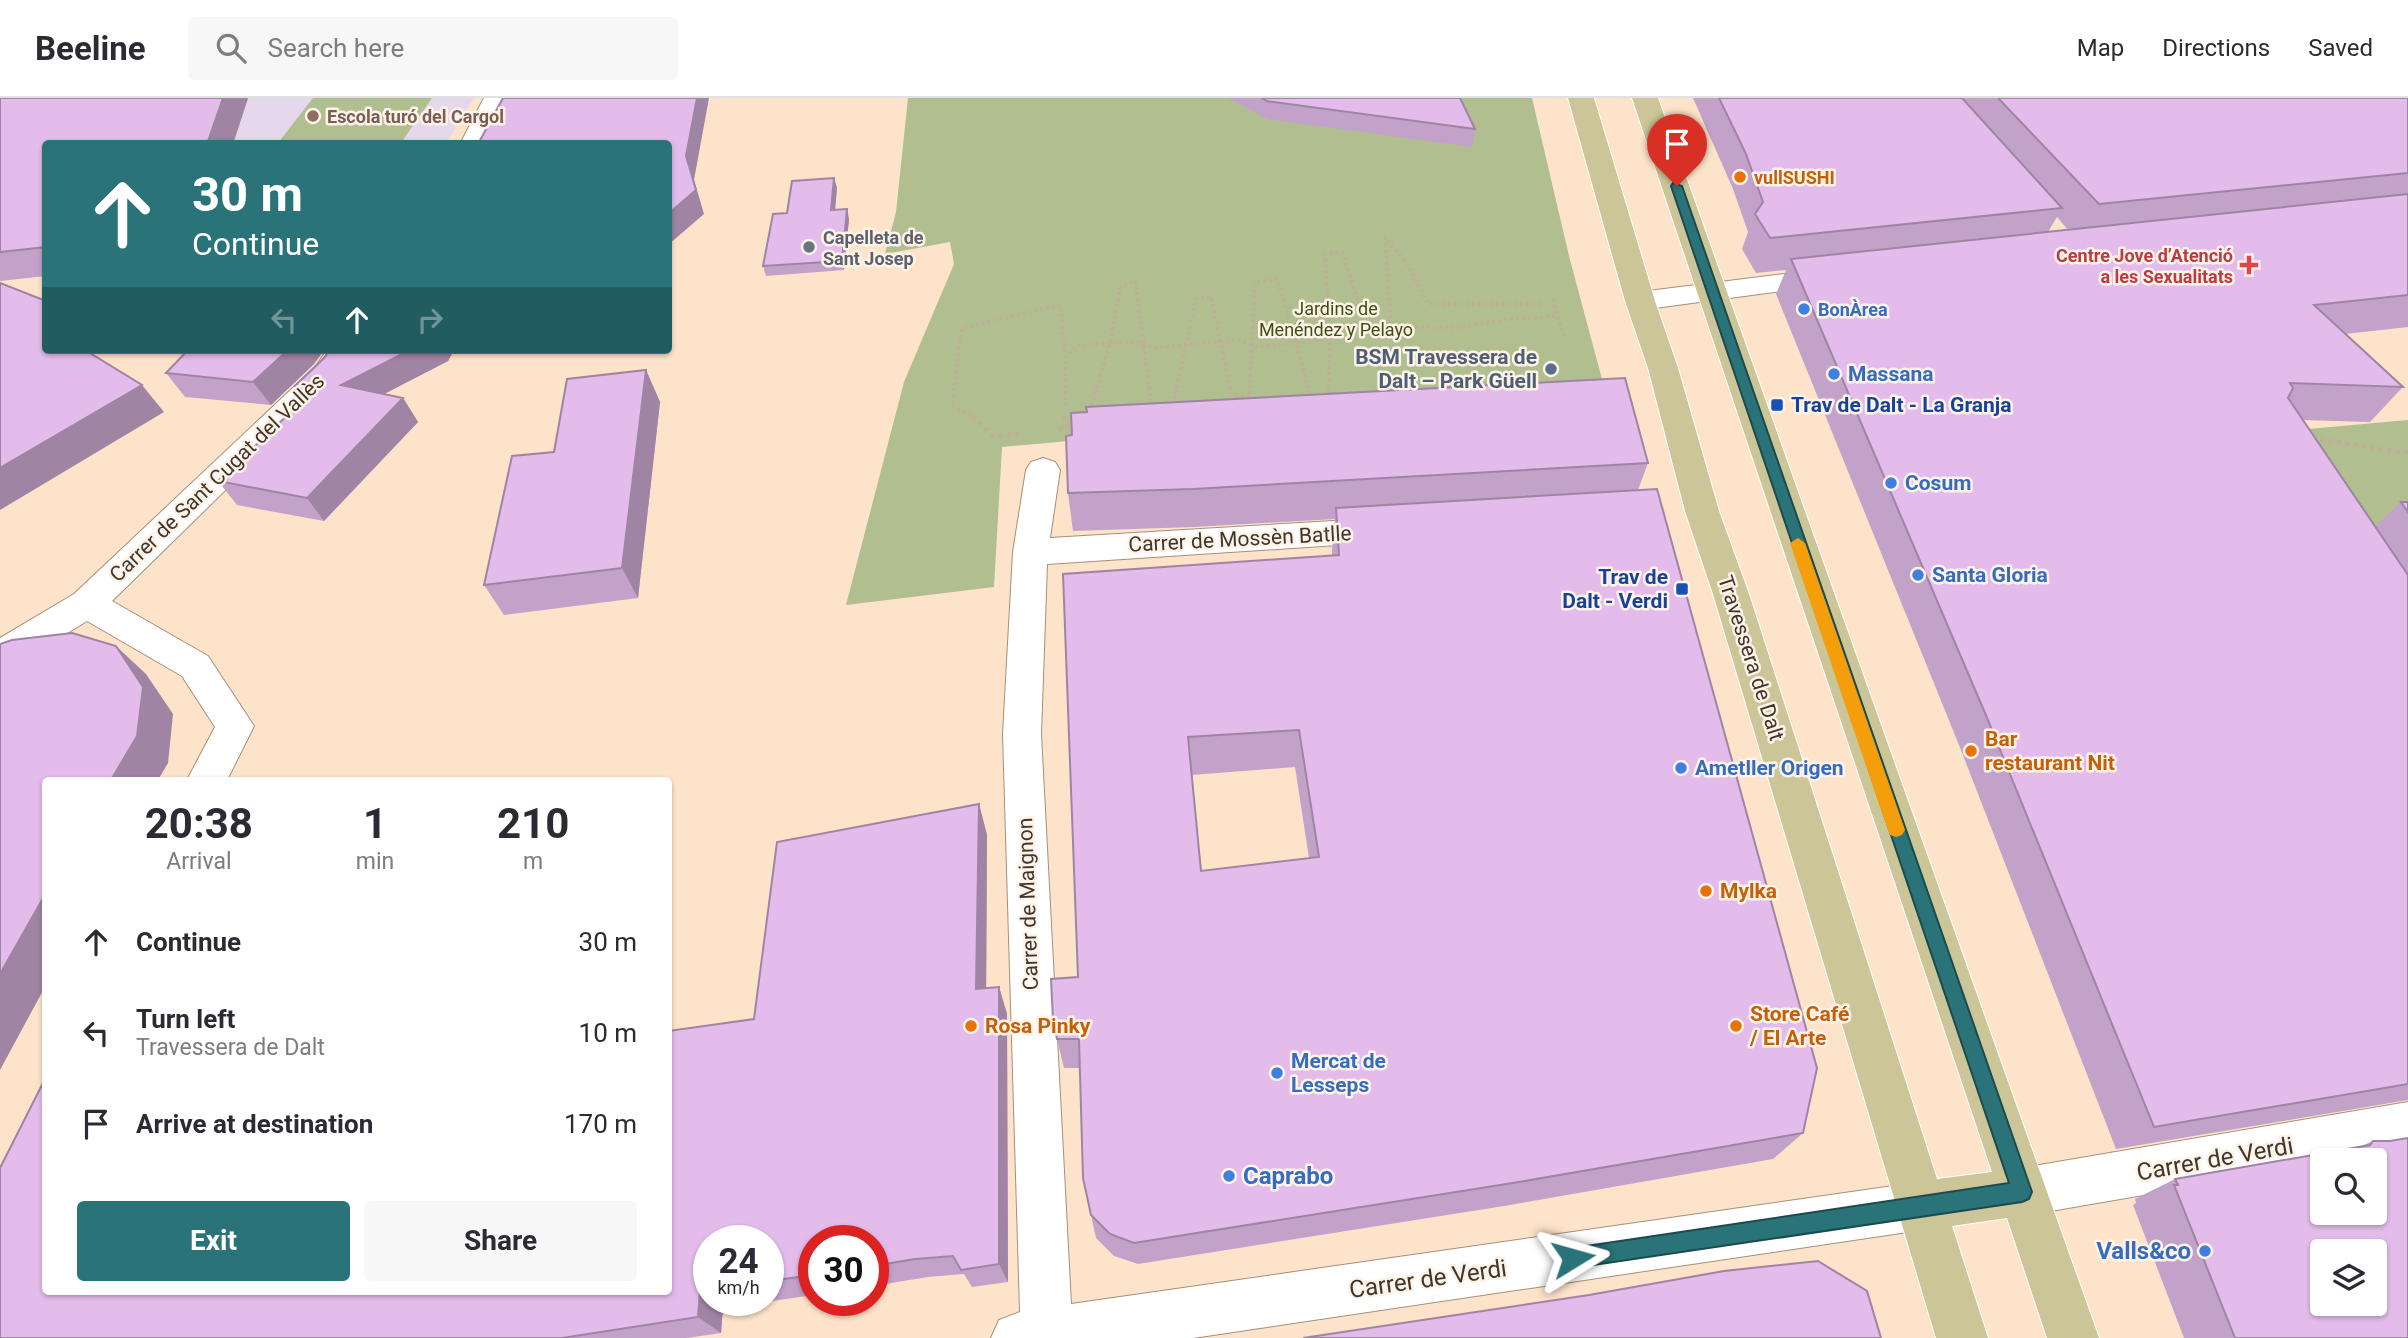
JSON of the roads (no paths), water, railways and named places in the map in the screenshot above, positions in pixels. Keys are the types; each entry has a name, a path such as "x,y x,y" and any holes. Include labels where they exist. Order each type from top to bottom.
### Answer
{"main road":[{"name":"Travessera de Dalt","path":"1581,98 1640,301 1663,368 1702,511 1735,607 1962,1338"},
{"path":"1645,98 2073,1338"},
{"path":"1921,1206 2022,1192"}],"street":[{"path":"475,140 497,98"},
{"path":"1640,301 1713,290 1865,274"},
{"name":"Carrer de Sant Cugat del Vallès","path":"0,656 87,604 327,373 340,354"},
{"name":"Carrer de Maignon","path":"1038,1336 1022,734 1030,552 1043,470"},
{"name":"Carrer de Mossèn Batlle","path":"1030,552 1409,529"},
{"path":"87,604 195,666 235,726 209,777"},
{"name":"Carrer de Verdi","path":"2022,1192 2408,1125"},
{"name":"Carrer de Verdi","path":"1038,1336 1921,1206"}],"place":[{"name":"Escola turó del Cargol","path":"313,116"},
{"name":"vullSUSHI","path":"1740,177"},
{"name":"Capelleta de Sant Josep","path":"809,247"},
{"name":"Centre Jove d’Atenció a les Sexualitats","path":"2249,265"},
{"name":"BonÀrea","path":"1804,309"},
{"name":"BSM Travessera de Dalt – Park Güell","path":"1551,369"},
{"name":"Massana","path":"1834,374"},
{"name":"Trav de Dalt - La Granja","path":"1777,405"},
{"name":"Cosum","path":"1891,483"},
{"name":"Santa Gloria","path":"1918,575"},
{"name":"Trav de Dalt - Verdi","path":"1682,589"},
{"name":"Bar restaurant Nit","path":"1971,751"},
{"name":"Ametller Origen","path":"1681,768"},
{"name":"Mylka","path":"1706,891"},
{"name":"Rosa Pinky","path":"971,1026"},
{"name":"Store Café / El Arte","path":"1736,1026"},
{"name":"Mercat de Lesseps","path":"1277,1073"},
{"name":"Caprabo","path":"1229,1176"},
{"name":"Valls&co","path":"2205,1251"}],"park label":[{"name":"Jardins de Menéndez y Pelayo","path":"1336,318"}]}
